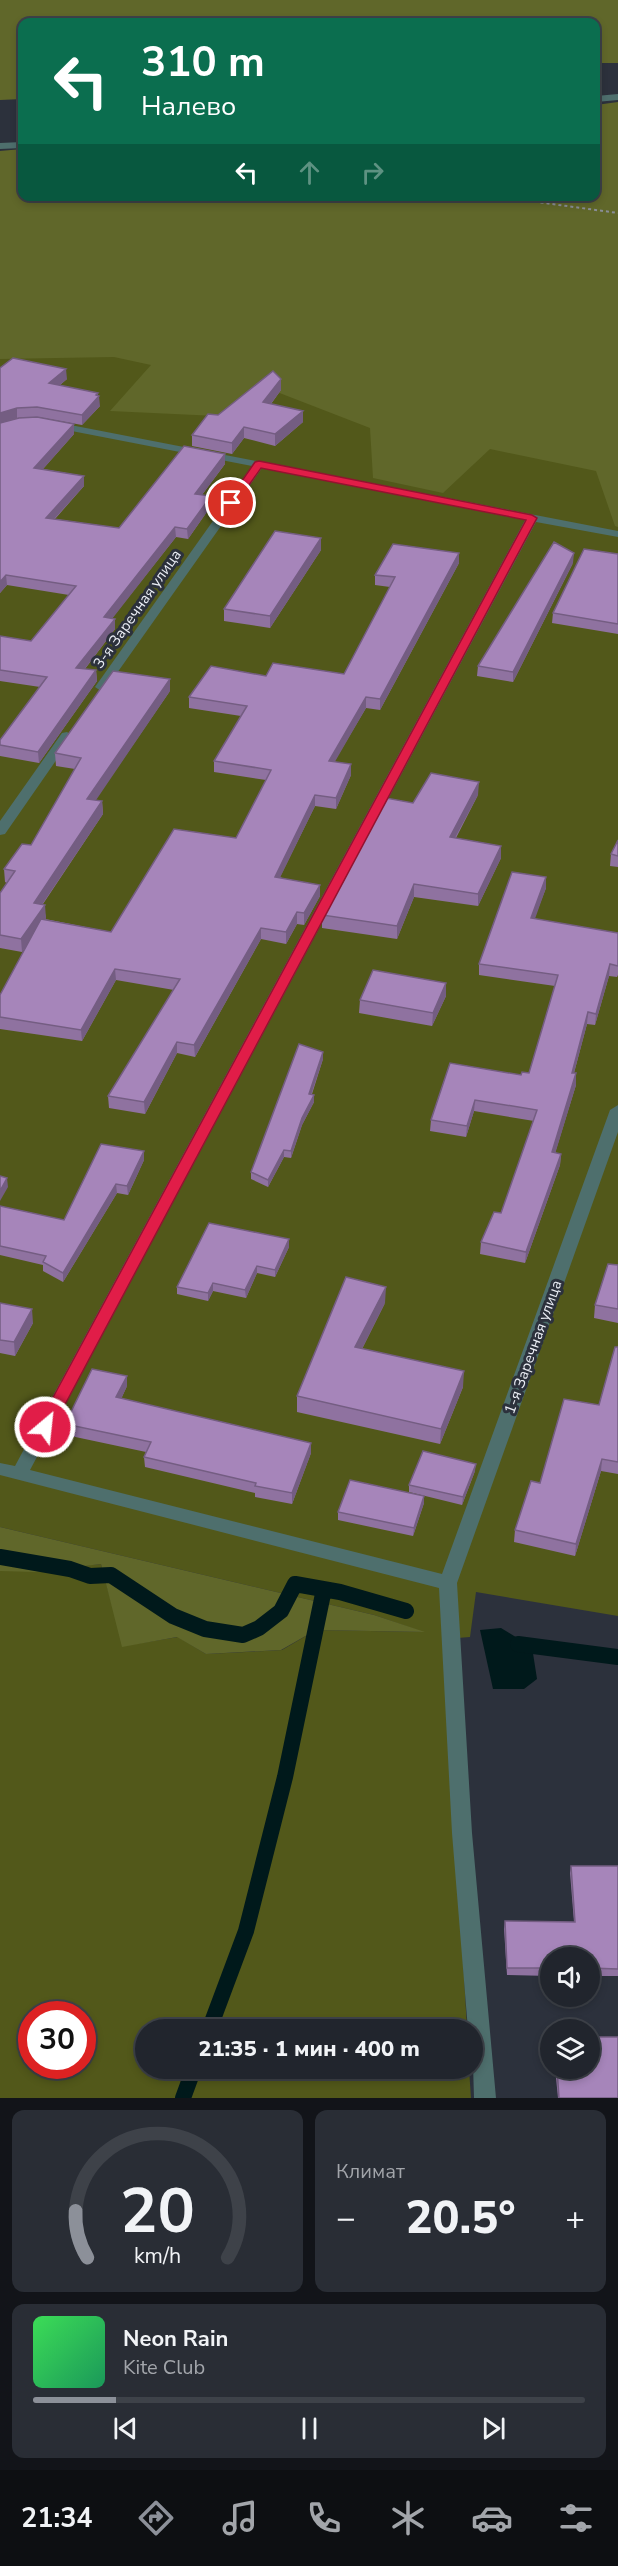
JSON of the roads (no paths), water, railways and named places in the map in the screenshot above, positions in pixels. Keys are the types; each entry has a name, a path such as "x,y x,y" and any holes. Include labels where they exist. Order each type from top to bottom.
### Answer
{"street":[{"path":"600,99 618,97"},
{"path":"0,147 18,145"},
{"path":"38,422 618,534"},
{"name":"3-я Заречная улица","path":"95,696 259,464"},
{"path":"20,1473 532,518"},
{"path":"0,831 75,725"},
{"name":"1-я Заречная улица","path":"448,1583 618,1110"},
{"path":"0,1469 448,1583 462,1833 485,2098"}],"waterway":[{"path":"0,1557 70,1569 90,1576 111,1575 173,1616 205,1629 243,1635 259,1628 281,1611 295,1584 324,1589"},
{"path":"213,2019 246,1931 285,1777 324,1589"},
{"path":"324,1589 406,1611"},
{"path":"518,1644 618,1657"},
{"path":"183,2098 190,2079"}]}
